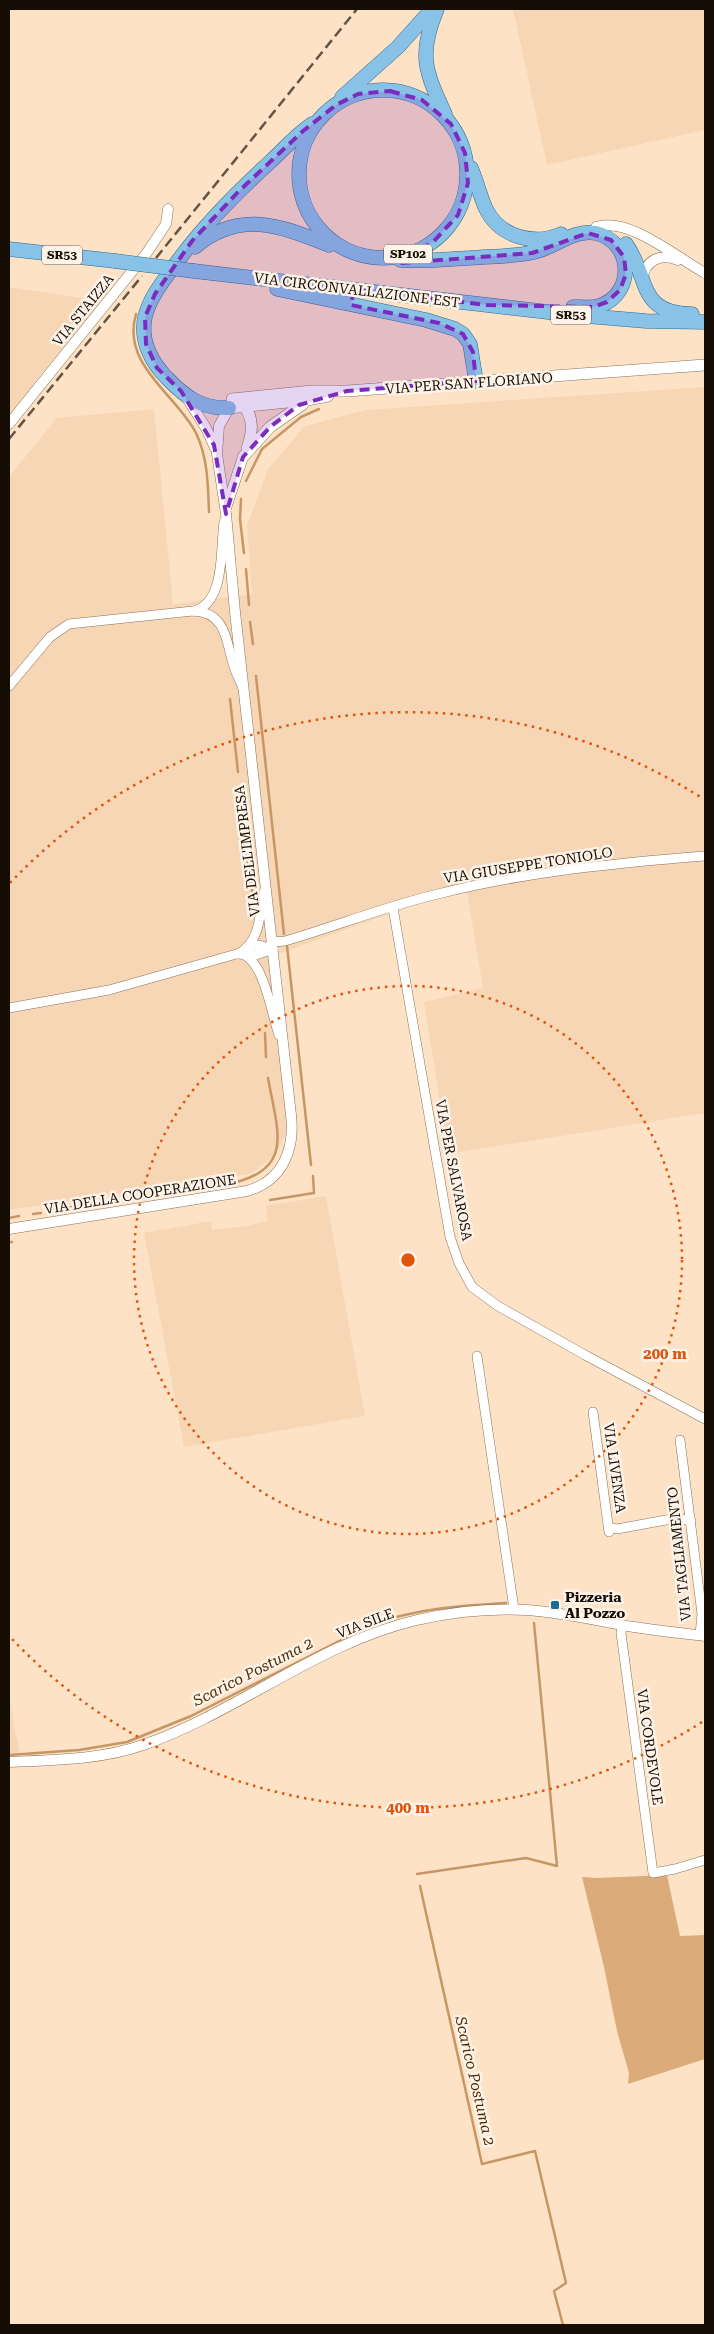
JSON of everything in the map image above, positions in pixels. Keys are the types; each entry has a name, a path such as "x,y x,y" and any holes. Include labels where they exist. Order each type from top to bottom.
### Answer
{"main road":[{"name":"SP102","path":"432,9 398,47 319,120 308,136 302,151 298,174 299,189 306,211 314,224 330,241 342,249 365,256 389,258 406,255 421,249 435,240 453,222 461,208 467,192 469,175 467,158 460,138 447,119 431,85 425,61 427,41 437,9"},
{"name":"SP102","path":"330,109 358,94 390,91 422,100 447,119"},
{"path":"243,457 252,428 251,420 237,404 202,398 183,392 155,365 144,336 145,317 149,304 192,241 225,205 298,136 319,120"},
{"path":"467,158 487,211 496,222 510,233 525,239 543,239 582,227 596,227 612,232 623,240 632,252 642,282 652,300 666,309 679,314 705,315"},
{"path":"177,262 212,235 232,227 251,224 286,228 342,249"},
{"path":"389,258 421,261 524,254 548,248 585,233 595,233 608,238 622,252 626,270 622,287 608,302 586,307 522,303 487,305"},
{"name":"VIA CIRCONVALLAZIONE EST","path":"9,249 616,319 705,322"},
{"path":"200,271 241,283 290,291 451,327 463,334 470,344 476,382"},
{"name":"VIA PER SAN FLORIANO","path":"237,404 347,392 705,365"},
{"name":"VIA PER SAN FLORIANO","path":"311,395 328,396 347,392"},
{"path":"243,457 275,422 311,395"}],"street":[{"name":"VIA STAIZZA","path":"9,424 146,254 166,224 168,209"},
{"path":"596,227 610,224 632,231 670,251 705,273"},
{"path":"642,282 646,267 657,258 671,258 693,266"},
{"name":"VIA DELL'IMPRESA","path":"183,392 206,428 217,454"},
{"name":"VIA DELL'IMPRESA","path":"237,404 219,426 217,454 226,515 292,1135 286,1160 272,1178"},
{"name":"VIA DELL'IMPRESA","path":"226,515 228,497 243,457"},
{"path":"194,611 206,603 217,586 226,515"},
{"path":"9,686 50,637 69,624 194,611 210,616 224,629 232,663 244,691"},
{"name":"VIA GIUSEPPE TONIOLO","path":"9,1008 109,990 242,952 259,945 273,946 436,894 490,882 598,867 705,856"},
{"path":"266,882 257,933 242,952 260,972 277,1030 283,1043"},
{"name":"VIA PER SALVAROSA","path":"393,908 450,1237 459,1263 472,1287 498,1306 705,1419"},
{"name":"VIA DELLA COOPERAZIONE","path":"9,1228 240,1192 259,1187 272,1178"},
{"path":"477,1356 514,1609"},
{"name":"VIA LIVENZA","path":"593,1412 609,1530 677,1518 691,1521"},
{"name":"VIA TAGLIAMENTO","path":"680,1440 691,1521 701,1566 702,1635"},
{"name":"VIA SILE","path":"9,1762 103,1755 143,1745 190,1724 319,1657 366,1636 438,1615 514,1609 544,1611 622,1625 702,1635"},
{"name":"VIA CORDEVOLE","path":"622,1625 621,1633 653,1872 675,1869 705,1860"}],"highlighted area":[{"path":"390,91 422,100 451,124 465,153 468,183 458,215 435,240 402,263 532,253 588,233 611,240 624,257 626,274 620,290 607,302 593,307 487,305 354,289 351,305 439,323 463,334 473,352 476,381 347,391 299,405 270,427 243,457 226,514 214,445 181,391 157,368 146,344 145,317 155,294 192,241 238,192 303,131 336,105 358,94"}],"shaded area":[{"path":"513,9 705,9 705,130 547,165"},
{"path":"9,287 101,301 33,384 9,432"},
{"path":"705,387 705,1113 448,1154 424,1002 483,988 467,892 408,907 270,957 289,1128 275,1156 250,1174 9,1210 9,477 57,418 154,409 173,604 252,594 247,526 268,469 305,426 366,410"},
{"path":"326,1196 365,1416 184,1447 144,1233 211,1221 212,1230 247,1226 268,1221 266,1206"},
{"path":"9,1693 15,1731 20,1753 9,1753"},
{"path":"667,1875 680,1936 705,1935 705,2059 628,2084 629,2073 617,2031 604,1967 582,1877"}],"waterway":[{"path":"136,314 133,332 136,349 143,364 187,419 200,443 207,472 209,512"},
{"path":"246,481 262,449 301,417 319,409"},
{"path":"241,499 240,519 244,553"},
{"path":"246,569 249,605"},
{"path":"250,622 253,644"},
{"path":"256,676 284,934"},
{"path":"230,699 238,772"},
{"path":"242,807 244,825"},
{"path":"247,855 253,897"},
{"path":"287,946 311,1165"},
{"path":"265,1033 266,1057"},
{"path":"224,1185 247,1179 263,1170 272,1160 277,1147 277,1133 268,1078"},
{"path":"270,1200 314,1193 313,1176"},
{"path":"151,1196 194,1190"},
{"path":"123,1200 136,1198"},
{"path":"54,1210 109,1201"},
{"path":"33,1214 41,1213"},
{"path":"9,1218 19,1216"},
{"name":"Scarico Postuma 2","path":"9,1755 79,1750 127,1742 191,1716 373,1624 423,1611 506,1603"},
{"name":"Scarico Postuma 2","path":"417,1874 526,1858 557,1866 534,1623"},
{"name":"Scarico Postuma 2","path":"420,1886 482,2164 535,2151 566,2283 554,2291 563,2325"}],"railway":[{"path":"156,258 357,9"},
{"path":"9,439 142,276"}],"place":[{"name":"Pizzeria Al Pozzo","path":"555,1605"}]}
